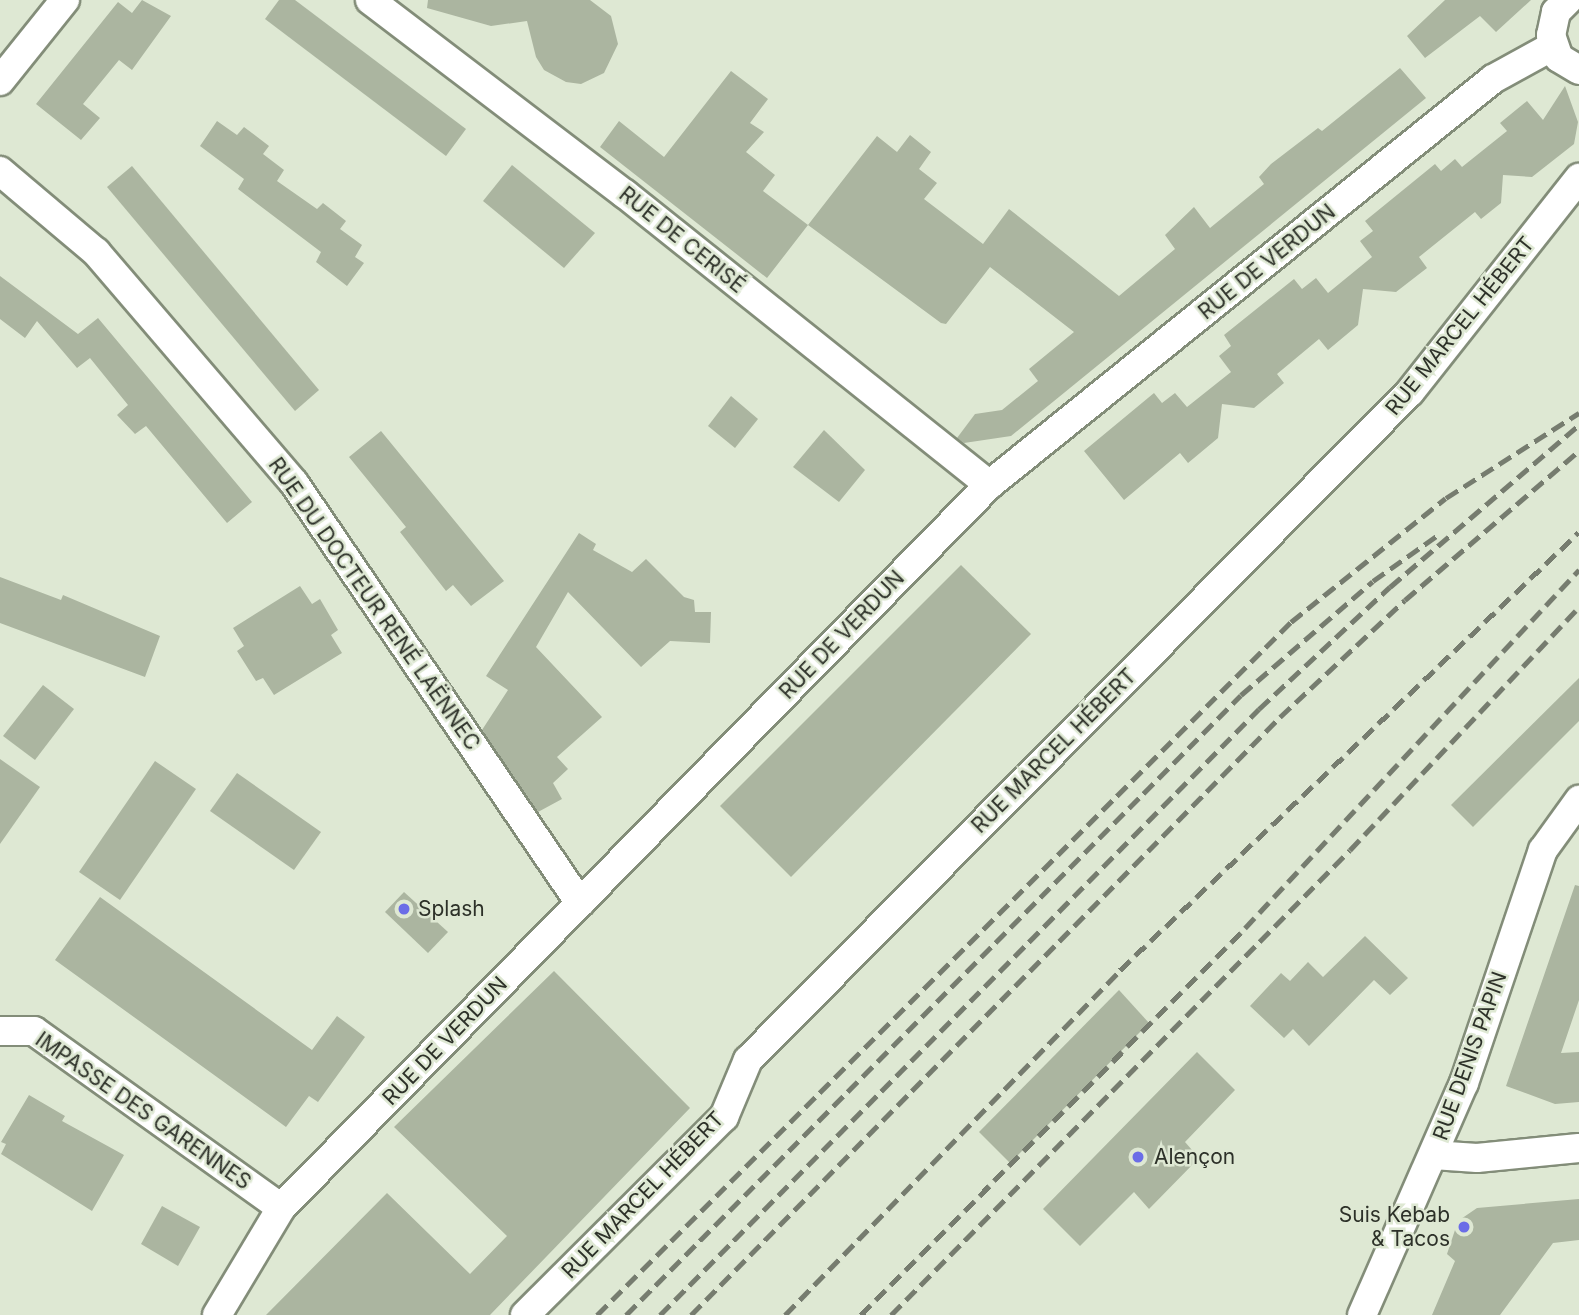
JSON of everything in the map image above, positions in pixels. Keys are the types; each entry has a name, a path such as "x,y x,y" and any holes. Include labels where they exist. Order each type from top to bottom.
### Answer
{"street":[{"path":"0,81 65,0"},
{"name":"RUE DE CERISÉ","path":"370,0 625,194 989,485"},
{"path":"1565,1 1552,22 1553,46 1559,58 1579,70"},
{"name":"RUE DE VERDUN","path":"217,1315 257,1242 281,1208 989,485 1493,79 1553,46"},
{"name":"RUE DU DOCTEUR RENÉ LAËNNEC","path":"0,172 96,252 294,483 580,903"},
{"name":"RUE MARCEL HÉBERT","path":"525,1315 724,1117 748,1060 1410,392 1579,178"},
{"name":"RUE DENIS PAPIN","path":"1362,1315 1464,1083 1543,850 1579,800"},
{"name":"IMPASSE DES GARENNES","path":"0,1031 34,1031 281,1208"},
{"path":"1433,1154 1477,1158 1579,1148"}],"building":[{"path":"142,0 171,16 132,70 119,60 83,104 100,118 81,140 36,104 118,2 132,13"},
{"path":"279,0 295,0 466,129 446,156 265,19"},
{"path":"428,0 590,0 611,16 618,44 604,73 581,84 566,82 544,70 536,57 527,21 491,26 427,8"},
{"path":"1445,0 1531,0 1496,32 1480,16 1425,58 1407,36"},
{"path":"1400,68 1426,98 1011,436 964,443 957,438 975,414 1002,410 1038,381 1029,369 1074,332 990,267 946,324 941,323 808,225 877,136 897,152 910,135 931,152 919,169 937,183 924,199 983,244 1009,209 1119,296 1175,249 1165,235 1194,207 1210,228 1264,184 1259,177 1271,164 1318,128 1322,131"},
{"path":"731,71 768,99 750,123 764,132 746,152 775,175 763,191 808,225 767,278 600,147 619,121 664,157"},
{"path":"1565,86 1578,122 1574,144 1532,177 1503,175 1501,203 1481,219 1475,212 1419,257 1427,268 1396,292 1363,289 1358,325 1328,350 1319,339 1277,374 1284,383 1254,408 1222,404 1218,438 1188,463 1180,453 1124,500 1084,451 1154,393 1162,403 1175,393 1187,407 1231,372 1219,356 1231,346 1224,335 1294,279 1302,289 1316,278 1328,293 1372,257 1360,241 1373,231 1365,221 1435,164 1441,171 1455,159 1462,167 1507,131 1500,123 1527,101 1543,120"},
{"path":"217,121 237,135 244,127 269,146 263,154 284,170 277,181 317,209 323,203 346,221 340,229 362,245 355,257 364,263 347,286 316,262 321,252 238,189 244,179 200,146"},
{"path":"512,165 595,233 564,268 483,201"},
{"path":"132,166 319,390 295,411 107,187"},
{"path":"0,276 78,334 98,318 252,502 227,523 146,426 135,434 117,415 128,405 90,358 77,368 37,321 25,338 0,319"},
{"path":"731,396 758,419 735,448 708,426"},
{"path":"824,430 865,470 839,502 793,467"},
{"path":"381,431 504,581 471,606 453,585 446,591 400,532 406,527 349,457"},
{"path":"579,533 596,544 593,550 632,572 646,559 684,597 694,600 695,612 711,612 710,643 670,641 641,667 568,592 536,647 602,717 557,757 568,769 553,783 562,799 538,812 482,730 508,690 486,676"},
{"path":"961,565 1031,634 791,877 720,806"},
{"path":"0,577 61,600 63,595 160,636 145,677 0,623"},
{"path":"300,586 312,604 320,599 338,630 331,635 342,653 274,695 263,678 256,681 237,651 244,646 233,628"},
{"path":"1579,678 1579,721 1473,827 1451,805"},
{"path":"43,685 74,709 35,760 3,736"},
{"path":"0,759 40,787 0,844"},
{"path":"155,761 196,789 120,900 79,872"},
{"path":"237,773 321,832 294,870 210,811"},
{"path":"1575,885 1579,886 1579,1000 1561,1053 1579,1052 1579,1102 1555,1104 1506,1086"},
{"path":"404,892 448,932 428,953 385,912"},
{"path":"100,897 312,1050 337,1016 365,1037 318,1102 309,1096 286,1127 55,960"},
{"path":"1365,936 1408,978 1390,995 1374,980 1309,1046 1293,1029 1284,1038 1250,1006 1281,973 1290,981 1308,962 1323,977"},
{"path":"554,971 690,1108 490,1315 266,1315 387,1193 470,1274 507,1236 394,1127"},
{"path":"1119,990 1149,1023 1010,1163 979,1132"},
{"path":"1197,1052 1235,1090 1185,1142 1199,1158 1149,1209 1134,1192 1080,1246 1043,1209"},
{"path":"29,1095 65,1116 62,1121 124,1155 92,1211 1,1154 6,1144 1,1142"},
{"path":"1579,1199 1579,1240 1553,1243 1500,1315 1432,1315 1455,1261 1447,1254 1458,1221 1477,1208"},
{"path":"162,1206 200,1227 178,1266 141,1244"}],"railway":[{"path":"597,1315 1291,622 1446,498 1579,413"},
{"path":"660,1315 1259,709 1390,587 1579,425"},
{"path":"691,1315 1280,717 1405,600 1579,451"},
{"path":"785,1315 1120,970 1579,532"},
{"path":"626,1315 1241,695 1373,581 1438,535"},
{"path":"861,1315 1245,928 1579,570"},
{"path":"891,1315 1350,850 1579,607"}],"place":[{"name":"Splash","path":"404,909"},
{"name":"Alençon","path":"1138,1157"},
{"name":"Suis Kebab & Tacos","path":"1464,1227"}]}
